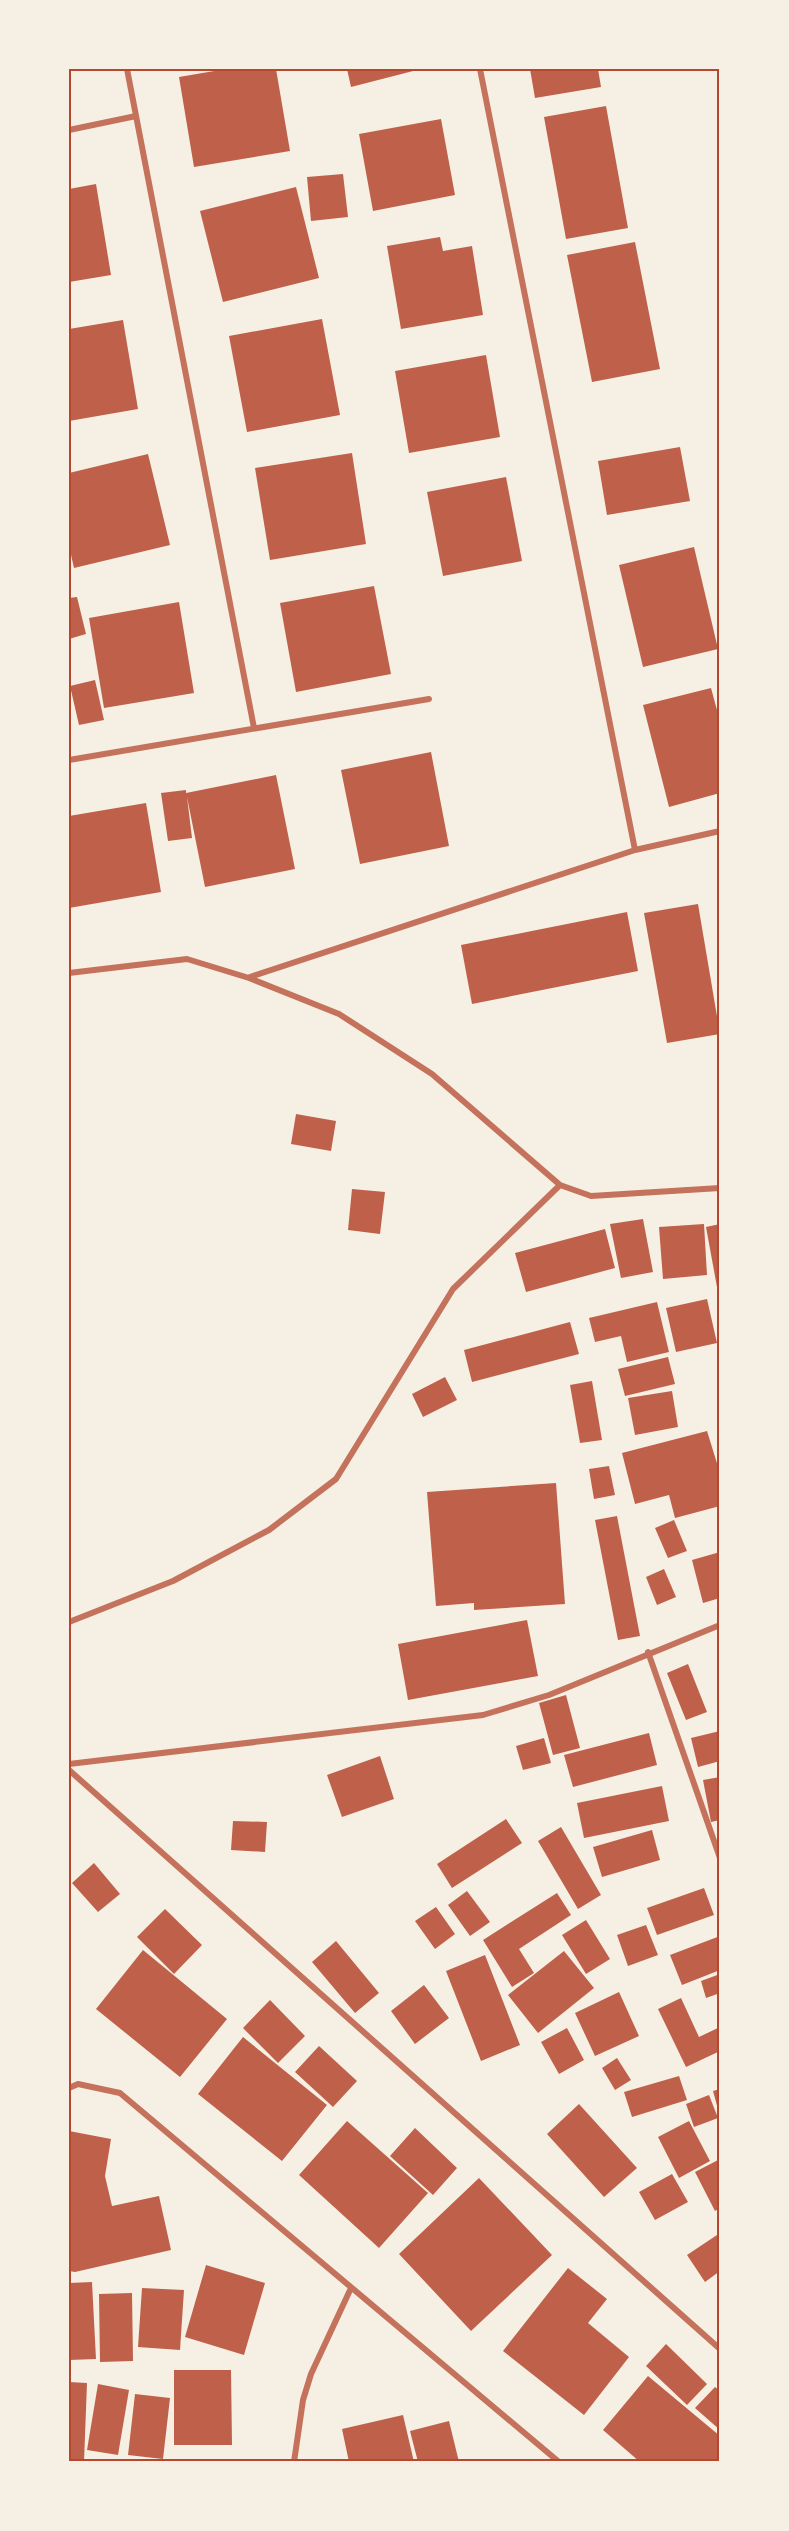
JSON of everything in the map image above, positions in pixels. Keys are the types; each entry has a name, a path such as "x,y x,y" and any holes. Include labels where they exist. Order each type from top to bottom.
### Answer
{"street":[{"path":"127,69 254,728"},
{"path":"480,69 635,850"},
{"path":"69,130 136,116"},
{"path":"69,760 429,699"},
{"path":"249,978 635,850 720,831"},
{"path":"69,973 187,959 249,978 339,1014 432,1074 560,1185 591,1196 720,1188"},
{"path":"69,1622 173,1581 212,1561 269,1530 336,1479 453,1289 560,1185"},
{"path":"69,1764 483,1715 549,1695 648,1652 720,1625"},
{"path":"648,1652 720,1858"},
{"path":"69,1770 720,2349"},
{"path":"69,2088 78,2084 120,2093 559,2462"},
{"path":"294,2462 297,2428 311,2374 351,2288"}],"building":[{"path":"226,69 276,69 290,151 194,167 179,77"},
{"path":"347,69 417,69 417,70 351,87"},
{"path":"530,69 598,69 601,87 535,98"},
{"path":"606,106 628,228 566,239 544,117"},
{"path":"441,119 455,195 373,211 359,134"},
{"path":"343,174 348,217 311,221 307,177"},
{"path":"96,184 111,275 69,282 69,189"},
{"path":"296,187 319,278 223,302 200,211"},
{"path":"440,237 443,251 472,246 483,315 401,329 387,246"},
{"path":"635,242 660,369 592,382 567,255"},
{"path":"322,319 340,415 247,432 229,336"},
{"path":"123,320 138,409 69,421 69,329"},
{"path":"486,355 500,437 409,453 395,371"},
{"path":"680,447 690,501 607,515 598,461"},
{"path":"352,453 366,544 270,560 255,468"},
{"path":"148,454 170,545 74,568 69,546 69,473"},
{"path":"506,477 522,561 443,576 427,492"},
{"path":"694,547 718,649 643,667 619,565"},
{"path":"374,586 391,674 296,692 280,603"},
{"path":"77,597 86,634 69,639 69,598"},
{"path":"179,602 194,693 104,708 89,618"},
{"path":"95,680 104,720 79,725 70,686"},
{"path":"711,688 720,721 720,793 669,807 643,705"},
{"path":"431,752 449,846 360,864 341,770"},
{"path":"276,775 295,869 205,887 187,797 192,838 168,841 161,793 186,790 186,793"},
{"path":"146,803 161,892 69,908 69,816"},
{"path":"698,904 720,1034 667,1043 644,913"},
{"path":"627,912 638,971 472,1004 461,945"},
{"path":"296,1114 336,1121 331,1151 291,1144"},
{"path":"352,1189 385,1192 380,1234 348,1230"},
{"path":"643,1219 653,1272 621,1278 610,1224"},
{"path":"704,1224 707,1275 663,1279 659,1227"},
{"path":"720,1224 720,1297 719,1298 706,1227"},
{"path":"605,1229 615,1268 526,1292 515,1253"},
{"path":"707,1299 717,1343 676,1352 666,1308"},
{"path":"657,1302 669,1352 627,1362 621,1336 595,1342 589,1318"},
{"path":"570,1322 579,1354 472,1382 464,1350"},
{"path":"668,1357 675,1384 625,1396 618,1369"},
{"path":"445,1377 457,1400 423,1417 412,1394"},
{"path":"592,1381 602,1440 580,1443 570,1385"},
{"path":"672,1391 678,1427 635,1435 628,1398"},
{"path":"707,1431 720,1473 720,1506 675,1518 669,1495 635,1504 622,1453"},
{"path":"609,1466 615,1495 594,1499 589,1469"},
{"path":"556,1483 565,1604 474,1610 474,1603 436,1606 427,1492"},
{"path":"617,1516 640,1636 618,1640 595,1520"},
{"path":"674,1520 687,1551 668,1558 655,1528"},
{"path":"720,1552 720,1598 703,1603 692,1560"},
{"path":"664,1569 676,1597 657,1605 646,1577"},
{"path":"527,1620 538,1676 408,1700 398,1644"},
{"path":"688,1664 707,1712 686,1720 667,1673"},
{"path":"566,1695 580,1748 553,1755 539,1703"},
{"path":"720,1731 720,1761 698,1767 691,1738"},
{"path":"649,1733 657,1765 573,1787 564,1755"},
{"path":"544,1738 551,1763 523,1770 516,1746"},
{"path":"380,1756 394,1799 342,1817 327,1775"},
{"path":"720,1777 720,1820 711,1822 703,1780"},
{"path":"662,1786 669,1821 584,1838 577,1803"},
{"path":"506,1819 522,1843 452,1888 437,1864"},
{"path":"233,1821 267,1822 265,1852 231,1850"},
{"path":"561,1827 601,1895 578,1909 538,1841"},
{"path":"652,1830 660,1860 602,1877 593,1847"},
{"path":"94,1863 120,1894 98,1912 72,1883"},
{"path":"704,1888 714,1915 657,1935 647,1908"},
{"path":"467,1891 490,1922 470,1936 448,1905"},
{"path":"557,1893 571,1915 519,1949 534,1973 512,1987 483,1940"},
{"path":"436,1907 455,1934 435,1949 415,1921"},
{"path":"165,1909 202,1945 174,1974 137,1937"},
{"path":"586,1920 610,1959 586,1974 562,1935"},
{"path":"646,1925 658,1955 628,1966 617,1935"},
{"path":"720,1936 720,1970 682,1985 670,1955"},
{"path":"336,1941 379,1993 355,2013 312,1962"},
{"path":"143,1950 227,2019 180,2077 96,2009"},
{"path":"564,1951 594,1988 538,2033 508,1995"},
{"path":"485,1955 520,2045 481,2061 446,1971"},
{"path":"720,1974 720,1993 706,1998 701,1981"},
{"path":"424,1985 449,2018 415,2044 391,2011"},
{"path":"619,1992 639,2036 595,2056 575,2013"},
{"path":"681,1998 699,2037 720,2027 720,2051 686,2067 658,2009"},
{"path":"270,2000 305,2036 278,2063 243,2028"},
{"path":"567,2028 584,2060 559,2074 541,2042"},
{"path":"243,2037 327,2105 282,2161 198,2094"},
{"path":"319,2046 357,2081 333,2107 295,2072"},
{"path":"617,2058 631,2080 615,2090 602,2068"},
{"path":"679,2076 687,2100 632,2117 624,2092"},
{"path":"720,2089 720,2113 719,2113 713,2091"},
{"path":"709,2095 718,2118 694,2127 686,2104"},
{"path":"579,2104 637,2168 604,2197 547,2134"},
{"path":"347,2121 428,2193 379,2248 299,2175"},
{"path":"689,2121 710,2161 679,2178 658,2137"},
{"path":"415,2128 457,2168 433,2195 390,2156"},
{"path":"69,2131 111,2139 105,2176 112,2206 159,2196 171,2250 75,2272 69,2271"},
{"path":"720,2159 720,2208 715,2211 695,2172"},
{"path":"672,2174 688,2202 655,2220 639,2192"},
{"path":"479,2178 552,2255 471,2331 399,2254"},
{"path":"720,2233 720,2271 705,2282 687,2255"},
{"path":"206,2265 265,2283 244,2355 185,2337"},
{"path":"568,2268 607,2299 588,2323 629,2357 584,2415 503,2351"},
{"path":"92,2282 96,2359 69,2360 69,2283"},
{"path":"142,2288 184,2290 180,2350 138,2347"},
{"path":"132,2293 133,2361 100,2362 99,2294"},
{"path":"666,2344 707,2384 687,2405 646,2366"},
{"path":"174,2370 231,2370 232,2445 174,2445"},
{"path":"648,2376 720,2436 720,2457 716,2462 640,2462 603,2430"},
{"path":"69,2382 87,2383 84,2462 69,2461"},
{"path":"98,2384 129,2390 118,2455 87,2450"},
{"path":"715,2387 720,2391 720,2430 695,2408"},
{"path":"135,2394 170,2398 163,2459 128,2455"},
{"path":"403,2415 414,2462 349,2462 342,2429"},
{"path":"449,2421 459,2462 418,2462 410,2431"}]}
